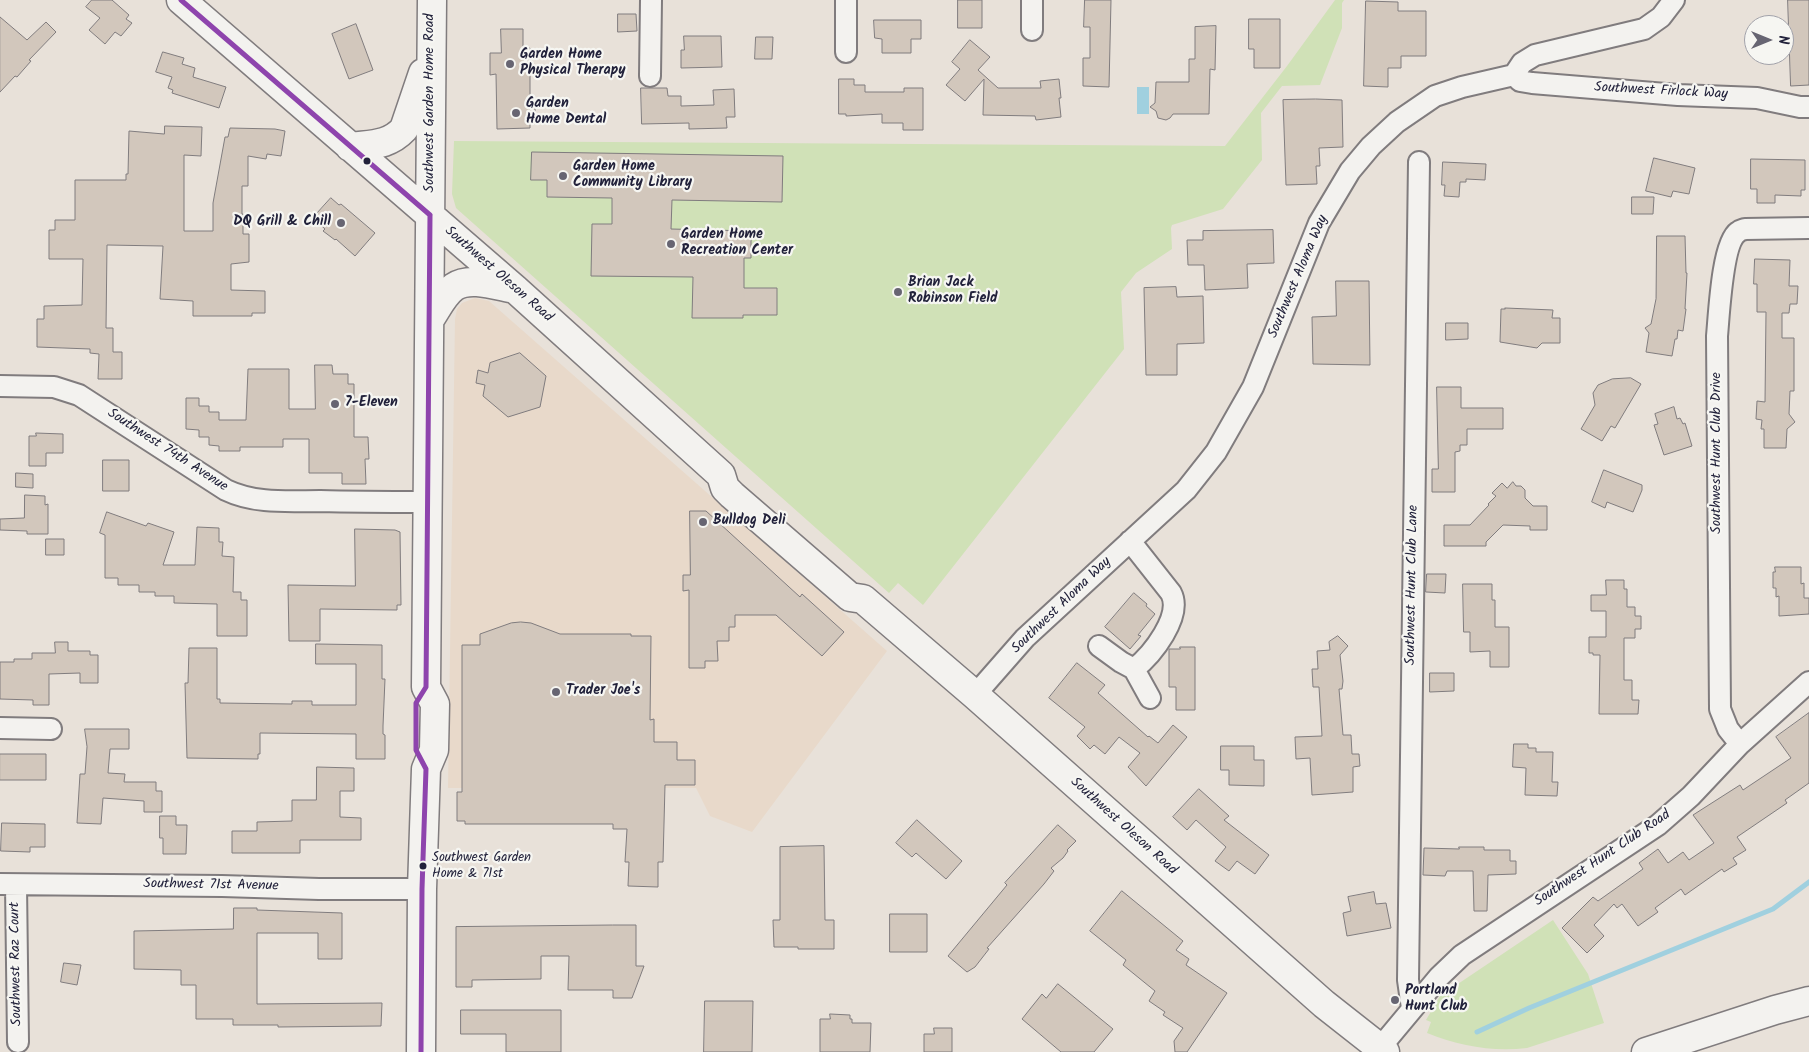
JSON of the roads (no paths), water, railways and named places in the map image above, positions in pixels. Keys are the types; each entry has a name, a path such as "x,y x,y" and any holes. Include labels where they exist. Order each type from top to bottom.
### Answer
{"main road":[{"name":"Southwest Oleson Road","path":"181,0 515,289 721,475 736,476 862,586 863,599 975,695 1324,1004 1382,1050"},
{"name":"Southwest Garden Home Road","path":"420,1052 426,769 416,750 416,703 426,687 432,0"},
{"path":"350,146 390,141 404,129 431,50"},
{"path":"430,319 446,295 460,284 470,281 515,289"},
{"path":"1646,1052 1775,1010 1809,1001"}],"street":[{"path":"650,76 651,0"},
{"path":"846,0 846,52"},
{"path":"1032,0 1032,30"},
{"path":"1514,75 1522,63 1535,55 1644,29 1661,17 1674,0"},
{"name":"Southwest Firlock Way","path":"1514,75 1520,81 1532,83 1678,95 1757,98 1800,107 1809,107"},
{"name":"Southwest Aloma Way","path":"975,695 1025,638 1186,490 1216,452 1236,420 1253,387 1319,223 1355,165 1387,130 1435,96 1462,87 1514,75"},
{"name":"Southwest Hunt Club Lane","path":"1412,1008 1408,980 1419,162"},
{"name":"Southwest Hunt Club Drive","path":"1740,744 1728,729 1720,709 1717,336 1720,297 1725,262 1731,242 1737,232 1745,228 1809,228"},
{"name":"Southwest 74th Avenue","path":"0,386 54,387 79,395 226,490 245,497 285,501 427,502"},
{"path":"1130,541 1175,600 1174,612 1170,622 1150,656 1134,669"},
{"path":"1099,646 1134,669 1150,698"},
{"name":"Southwest Hunt Club Road","path":"1382,1050 1412,1008 1439,977 1473,946 1658,825 1690,796 1740,744 1809,682"},
{"path":"0,728 51,729"},
{"name":"Southwest 71st Avenue","path":"8,884 422,889"},
{"name":"Southwest Raz Court","path":"8,884 18,1042"}],"water":[{"path":"1137,87 1149,87 1149,114 1137,114"}],"waterway":[{"path":"1477,1032 1529,1008 1773,909 1809,882"}],"place":[{"name":"Garden Home Physical Therapy","path":"510,64"},
{"name":"Garden Home Dental","path":"516,113"},
{"name":"Garden Home Community Library","path":"563,176"},
{"name":"DQ Grill & Chill","path":"341,223"},
{"name":"Garden Home Recreation Center","path":"671,244"},
{"name":"Brian Jack Robinson Field","path":"898,292"},
{"name":"7-Eleven","path":"335,404"},
{"name":"Bulldog Deli","path":"703,522"},
{"name":"Trader Joe's","path":"556,692"},
{"name":"Southwest Garden Home & 71st","path":"423,866"},
{"name":"Portland Hunt Club","path":"1395,1000"}]}
